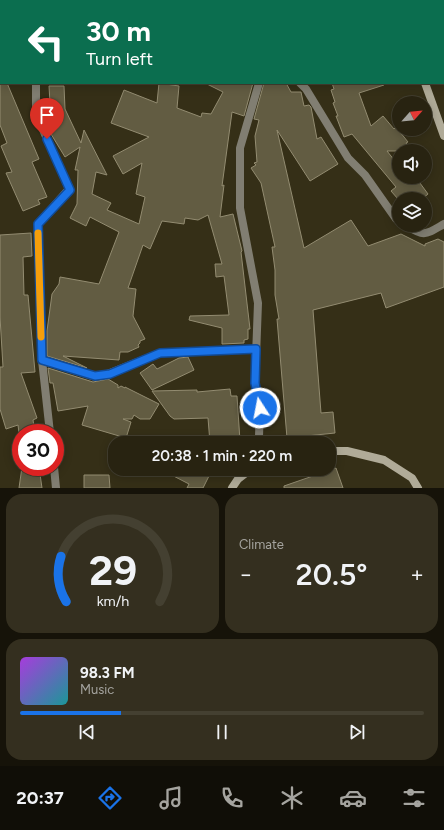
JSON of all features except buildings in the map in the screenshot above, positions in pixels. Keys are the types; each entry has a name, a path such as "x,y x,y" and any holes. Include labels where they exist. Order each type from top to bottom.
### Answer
{"street":[{"path":"36,84 36,114 70,190 38,224 42,360 49,424"},
{"path":"259,84 240,148 240,208 258,303 255,383 260,408 259,436"},
{"path":"301,84 306,89 348,158 365,175 392,213"},
{"path":"425,84 444,136"},
{"path":"432,232 444,224"},
{"path":"416,232 419,234 432,232"},
{"path":"42,360 95,376 110,374 160,353 256,349"},
{"path":"336,451 347,451 384,460 412,478 418,488"},
{"path":"55,476 56,488"},
{"path":"232,488 241,476"}],"slow traffic":[{"path":"38,233 41,337"}],"route":[{"path":"47,139 70,190 38,224 42,360 95,376 110,374 160,353 256,349 255,383 260,408"}]}
